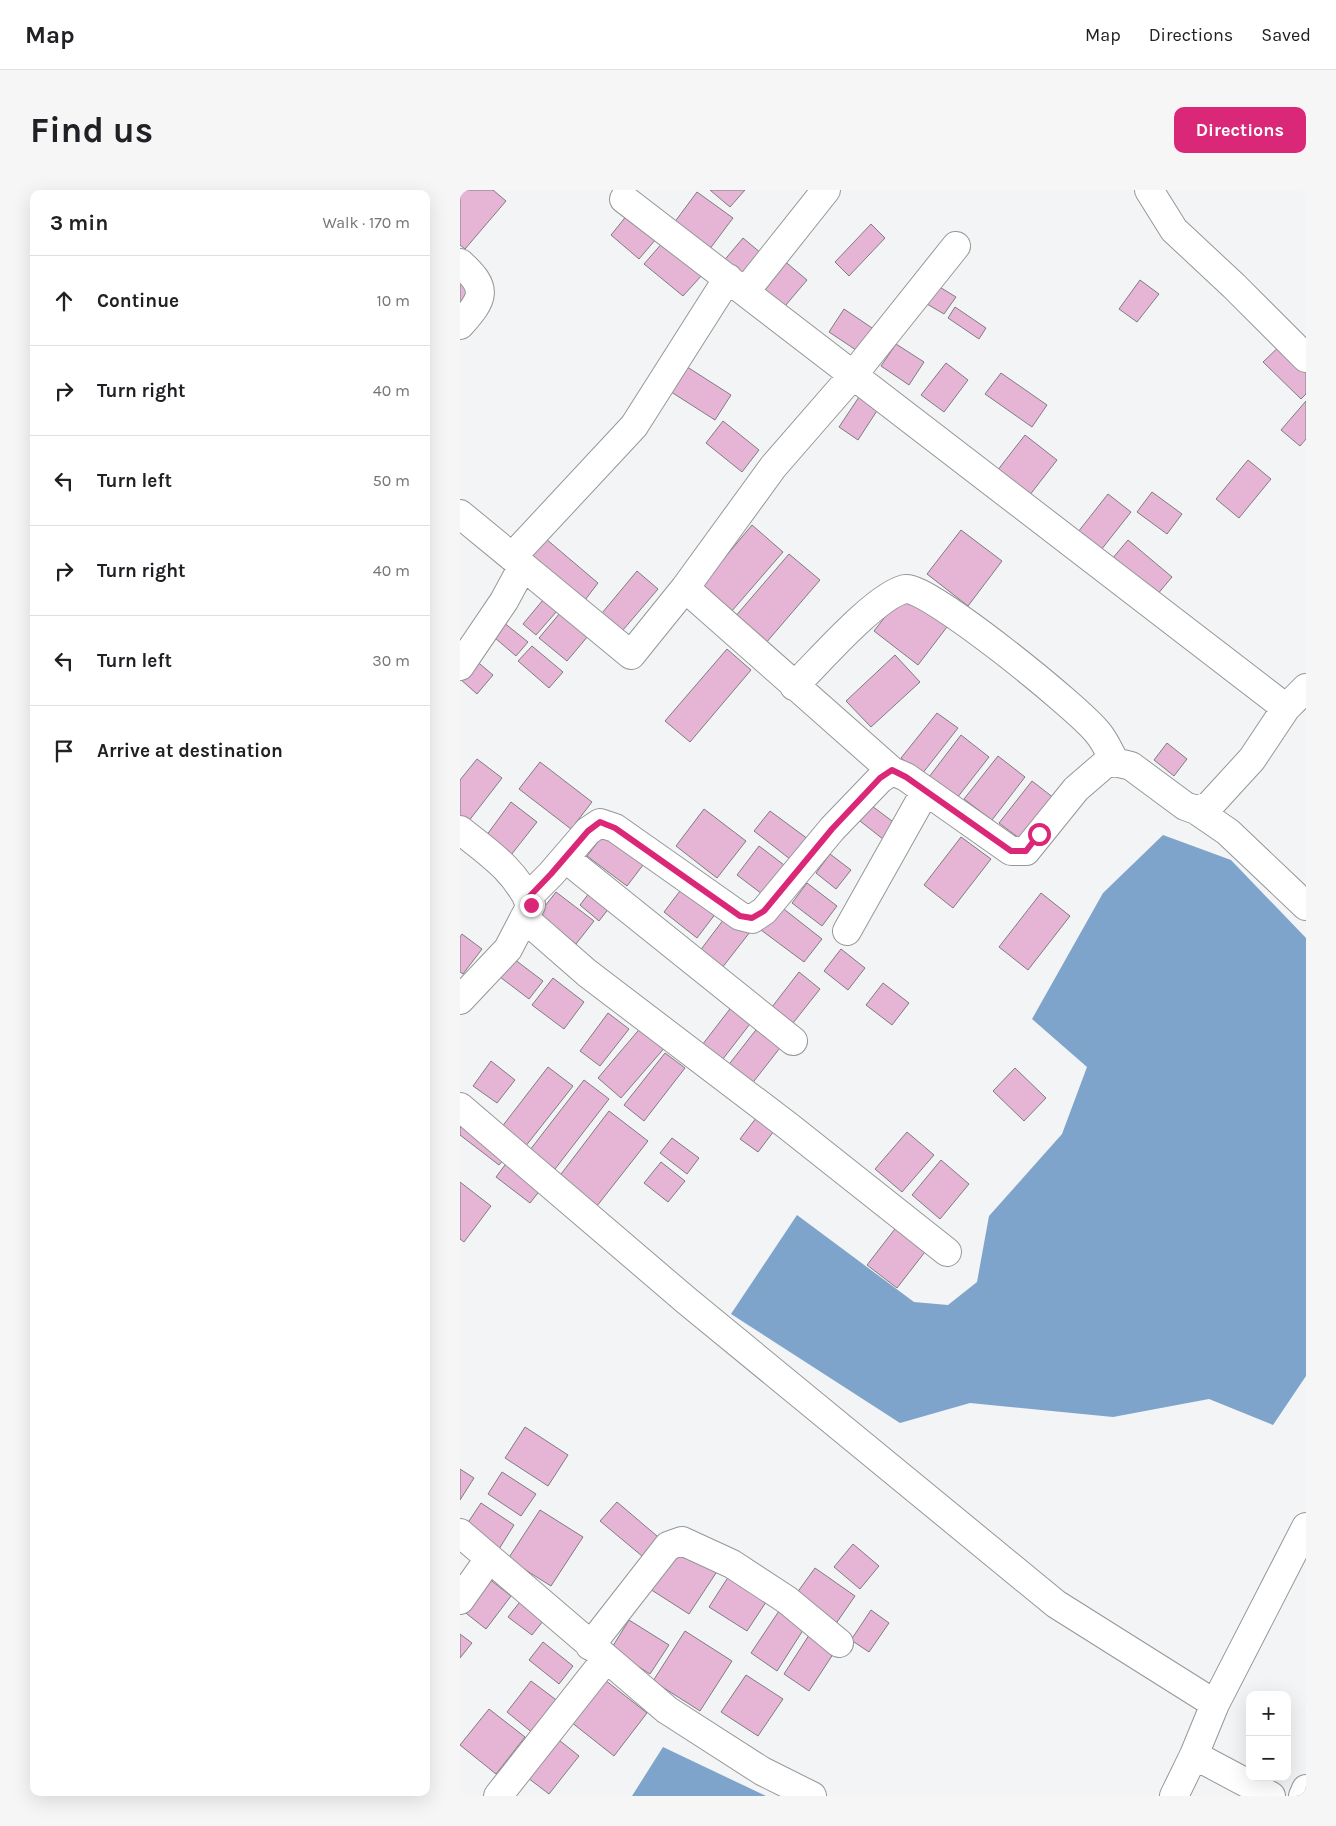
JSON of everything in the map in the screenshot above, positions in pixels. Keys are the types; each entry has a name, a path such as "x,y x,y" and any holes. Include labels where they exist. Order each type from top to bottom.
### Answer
{"street":[{"path":"460,666 504,602 517,561 634,426 736,285 826,190"},
{"path":"1149,190 1174,230 1234,286 1306,358"},
{"path":"624,199 1286,708"},
{"path":"460,514 631,655 684,588 773,467 854,375 956,246"},
{"path":"460,262 473,275 480,286 481,295 474,309 460,325"},
{"path":"684,588 892,770 906,777 1011,851 1026,851 1076,789 1106,764 1115,762 1131,766 1186,806 1196,810 1228,832 1306,906"},
{"path":"794,686 868,612 894,592 908,588 928,597 976,630 1059,696 1098,732 1115,762"},
{"path":"1196,810 1209,806 1252,759 1286,708 1306,688"},
{"path":"460,1000 508,948 526,908 588,831 600,822 615,828 740,916 752,918 764,911 832,829 880,778 892,770"},
{"path":"847,931 926,792"},
{"path":"460,830 504,866 524,889 526,908 587,973 781,1121 947,1252"},
{"path":"565,858 793,1041"},
{"path":"460,1107 687,1301 1056,1604 1215,1704"},
{"path":"1174,1796 1194,1755 1215,1704 1306,1527"},
{"path":"460,1534 667,1710 762,1771 812,1796"},
{"path":"498,1796 552,1730 598,1652 668,1546 682,1541 732,1564 787,1600 839,1643"},
{"path":"460,1600 489,1559"},
{"path":"1194,1755 1268,1794"},
{"path":"1303,1796 1306,1789"}],"water":[{"path":"1163,835 1231,860 1306,938 1306,1376 1273,1425 1209,1399 1113,1417 970,1403 900,1423 731,1314 797,1215 914,1302 948,1305 977,1282 989,1216 1062,1134 1087,1067 1032,1019 1103,893"},
{"path":"663,1747 766,1796 632,1796"}],"building":[{"path":"460,190 493,190 506,201 465,249 460,245"},
{"path":"710,190 745,190 730,207"},
{"path":"697,192 733,218 709,250 674,223"},
{"path":"628,214 656,239 639,259 611,235"},
{"path":"871,224 885,238 849,276 835,262"},
{"path":"743,238 768,259 747,284 722,263"},
{"path":"664,241 703,274 683,296 644,264"},
{"path":"782,259 807,280 780,312 755,291"},
{"path":"460,278 473,290 460,305"},
{"path":"1140,280 1159,294 1137,322 1119,309"},
{"path":"938,286 956,297 944,314 927,304"},
{"path":"955,307 986,328 979,339 948,318"},
{"path":"844,309 878,332 862,354 829,332"},
{"path":"1284,342 1306,364 1306,394 1301,399 1263,362"},
{"path":"896,344 924,362 909,385 881,366"},
{"path":"681,363 731,395 715,420 665,388"},
{"path":"946,363 968,380 944,412 921,395"},
{"path":"1001,373 1047,405 1032,427 985,394"},
{"path":"863,391 882,403 858,440 839,427"},
{"path":"1306,401 1306,439 1300,446 1281,430"},
{"path":"723,421 759,450 742,472 706,443"},
{"path":"1025,435 1057,460 1029,496 997,471"},
{"path":"1248,460 1271,479 1239,518 1216,499"},
{"path":"1152,492 1182,514 1167,534 1137,512"},
{"path":"1108,494 1131,512 1101,550 1078,532"},
{"path":"752,525 783,552 731,612 701,586"},
{"path":"961,530 1002,561 968,606 927,574"},
{"path":"539,533 598,583 585,600 525,549"},
{"path":"1128,540 1172,577 1156,596 1112,559"},
{"path":"789,554 820,580 765,644 734,618"},
{"path":"637,571 658,589 623,630 602,613"},
{"path":"906,590 950,623 918,665 874,631"},
{"path":"543,600 557,611 536,635 523,624"},
{"path":"560,613 588,636 567,661 539,638"},
{"path":"498,618 528,642 516,656 488,632"},
{"path":"532,646 563,672 549,688 518,661"},
{"path":"727,649 751,670 690,742 665,721"},
{"path":"895,655 920,682 871,727 846,701"},
{"path":"474,659 493,675 477,694 460,679"},
{"path":"937,713 958,728 922,774 901,758"},
{"path":"961,735 989,757 957,798 929,777"},
{"path":"1167,743 1187,759 1174,776 1154,760"},
{"path":"998,756 1025,777 992,820 964,799"},
{"path":"477,759 502,778 468,822 460,816 460,780"},
{"path":"540,762 592,802 571,829 519,789"},
{"path":"1032,781 1059,802 1027,844 999,823"},
{"path":"511,802 537,822 511,855 486,836"},
{"path":"872,806 900,827 888,843 860,821"},
{"path":"704,809 746,841 717,878 676,846"},
{"path":"770,811 812,842 795,863 754,831"},
{"path":"604,834 643,865 627,886 587,856"},
{"path":"961,837 991,859 953,908 924,885"},
{"path":"759,846 792,871 770,900 737,875"},
{"path":"830,854 851,870 836,889 816,873"},
{"path":"807,883 837,906 822,926 792,903"},
{"path":"683,887 716,913 697,938 664,912"},
{"path":"593,888 613,903 599,921 580,905"},
{"path":"556,892 594,921 576,944 538,915"},
{"path":"1041,893 1070,916 1028,970 999,947"},
{"path":"780,906 822,939 804,962 761,930"},
{"path":"727,915 750,932 718,973 696,956"},
{"path":"462,934 482,949 463,974 460,972 460,937"},
{"path":"841,949 865,968 848,990 824,971"},
{"path":"514,959 543,981 529,999 500,977"},
{"path":"799,972 820,989 793,1023 772,1007"},
{"path":"553,978 584,1002 564,1029 532,1005"},
{"path":"883,983 909,1003 892,1025 866,1005"},
{"path":"733,1005 753,1020 719,1064 699,1049"},
{"path":"608,1013 629,1029 600,1066 580,1051"},
{"path":"643,1025 667,1045 621,1098 598,1078"},
{"path":"759,1026 783,1044 747,1090 723,1072"},
{"path":"665,1053 685,1068 644,1121 624,1105"},
{"path":"491,1061 515,1080 497,1103 473,1086"},
{"path":"548,1067 573,1086 525,1147 501,1128"},
{"path":"1015,1068 1046,1098 1024,1121 993,1091"},
{"path":"584,1080 609,1099 555,1169 530,1150"},
{"path":"609,1111 648,1141 593,1211 555,1182"},
{"path":"760,1113 777,1127 758,1152 740,1139"},
{"path":"467,1119 510,1152 499,1165 460,1135 460,1128"},
{"path":"907,1132 934,1155 902,1192 875,1169"},
{"path":"672,1138 699,1158 687,1174 660,1153"},
{"path":"511,1157 545,1184 530,1203 496,1177"},
{"path":"941,1160 969,1184 940,1219 912,1195"},
{"path":"661,1162 685,1181 668,1202 644,1183"},
{"path":"460,1182 491,1206 464,1242 460,1239"},
{"path":"898,1225 928,1248 897,1288 867,1265"},
{"path":"525,1427 568,1455 548,1486 505,1458"},
{"path":"460,1469 474,1478 460,1500"},
{"path":"502,1472 536,1494 521,1516 488,1494"},
{"path":"617,1502 664,1542 648,1561 600,1521"},
{"path":"481,1503 514,1525 499,1549 465,1527"},
{"path":"540,1510 583,1537 551,1586 508,1559"},
{"path":"679,1544 718,1570 689,1614 650,1589"},
{"path":"853,1544 879,1566 860,1589 834,1567"},
{"path":"734,1568 772,1593 747,1631 709,1607"},
{"path":"815,1568 855,1596 835,1625 794,1597"},
{"path":"488,1578 511,1596 486,1629 462,1610"},
{"path":"523,1598 547,1616 532,1635 508,1617"},
{"path":"781,1608 807,1624 777,1671 751,1653"},
{"path":"871,1610 889,1623 869,1652 851,1640"},
{"path":"629,1620 669,1645 650,1674 611,1649"},
{"path":"813,1629 839,1645 809,1691 784,1674"},
{"path":"685,1631 732,1661 700,1711 653,1681"},
{"path":"460,1634 472,1643 460,1658"},
{"path":"543,1642 573,1666 559,1684 529,1660"},
{"path":"746,1675 783,1699 758,1736 721,1712"},
{"path":"605,1680 647,1713 614,1756 571,1722"},
{"path":"531,1681 559,1702 534,1734 507,1712"},
{"path":"489,1709 525,1737 496,1774 460,1745"},
{"path":"559,1740 579,1756 549,1794 528,1778"}],"route":[{"path":"531,905 528,898 588,831 600,822 615,828 740,916 752,918 764,911 832,829 880,778 892,770 906,777 1011,851 1026,851 1039,834"}]}
